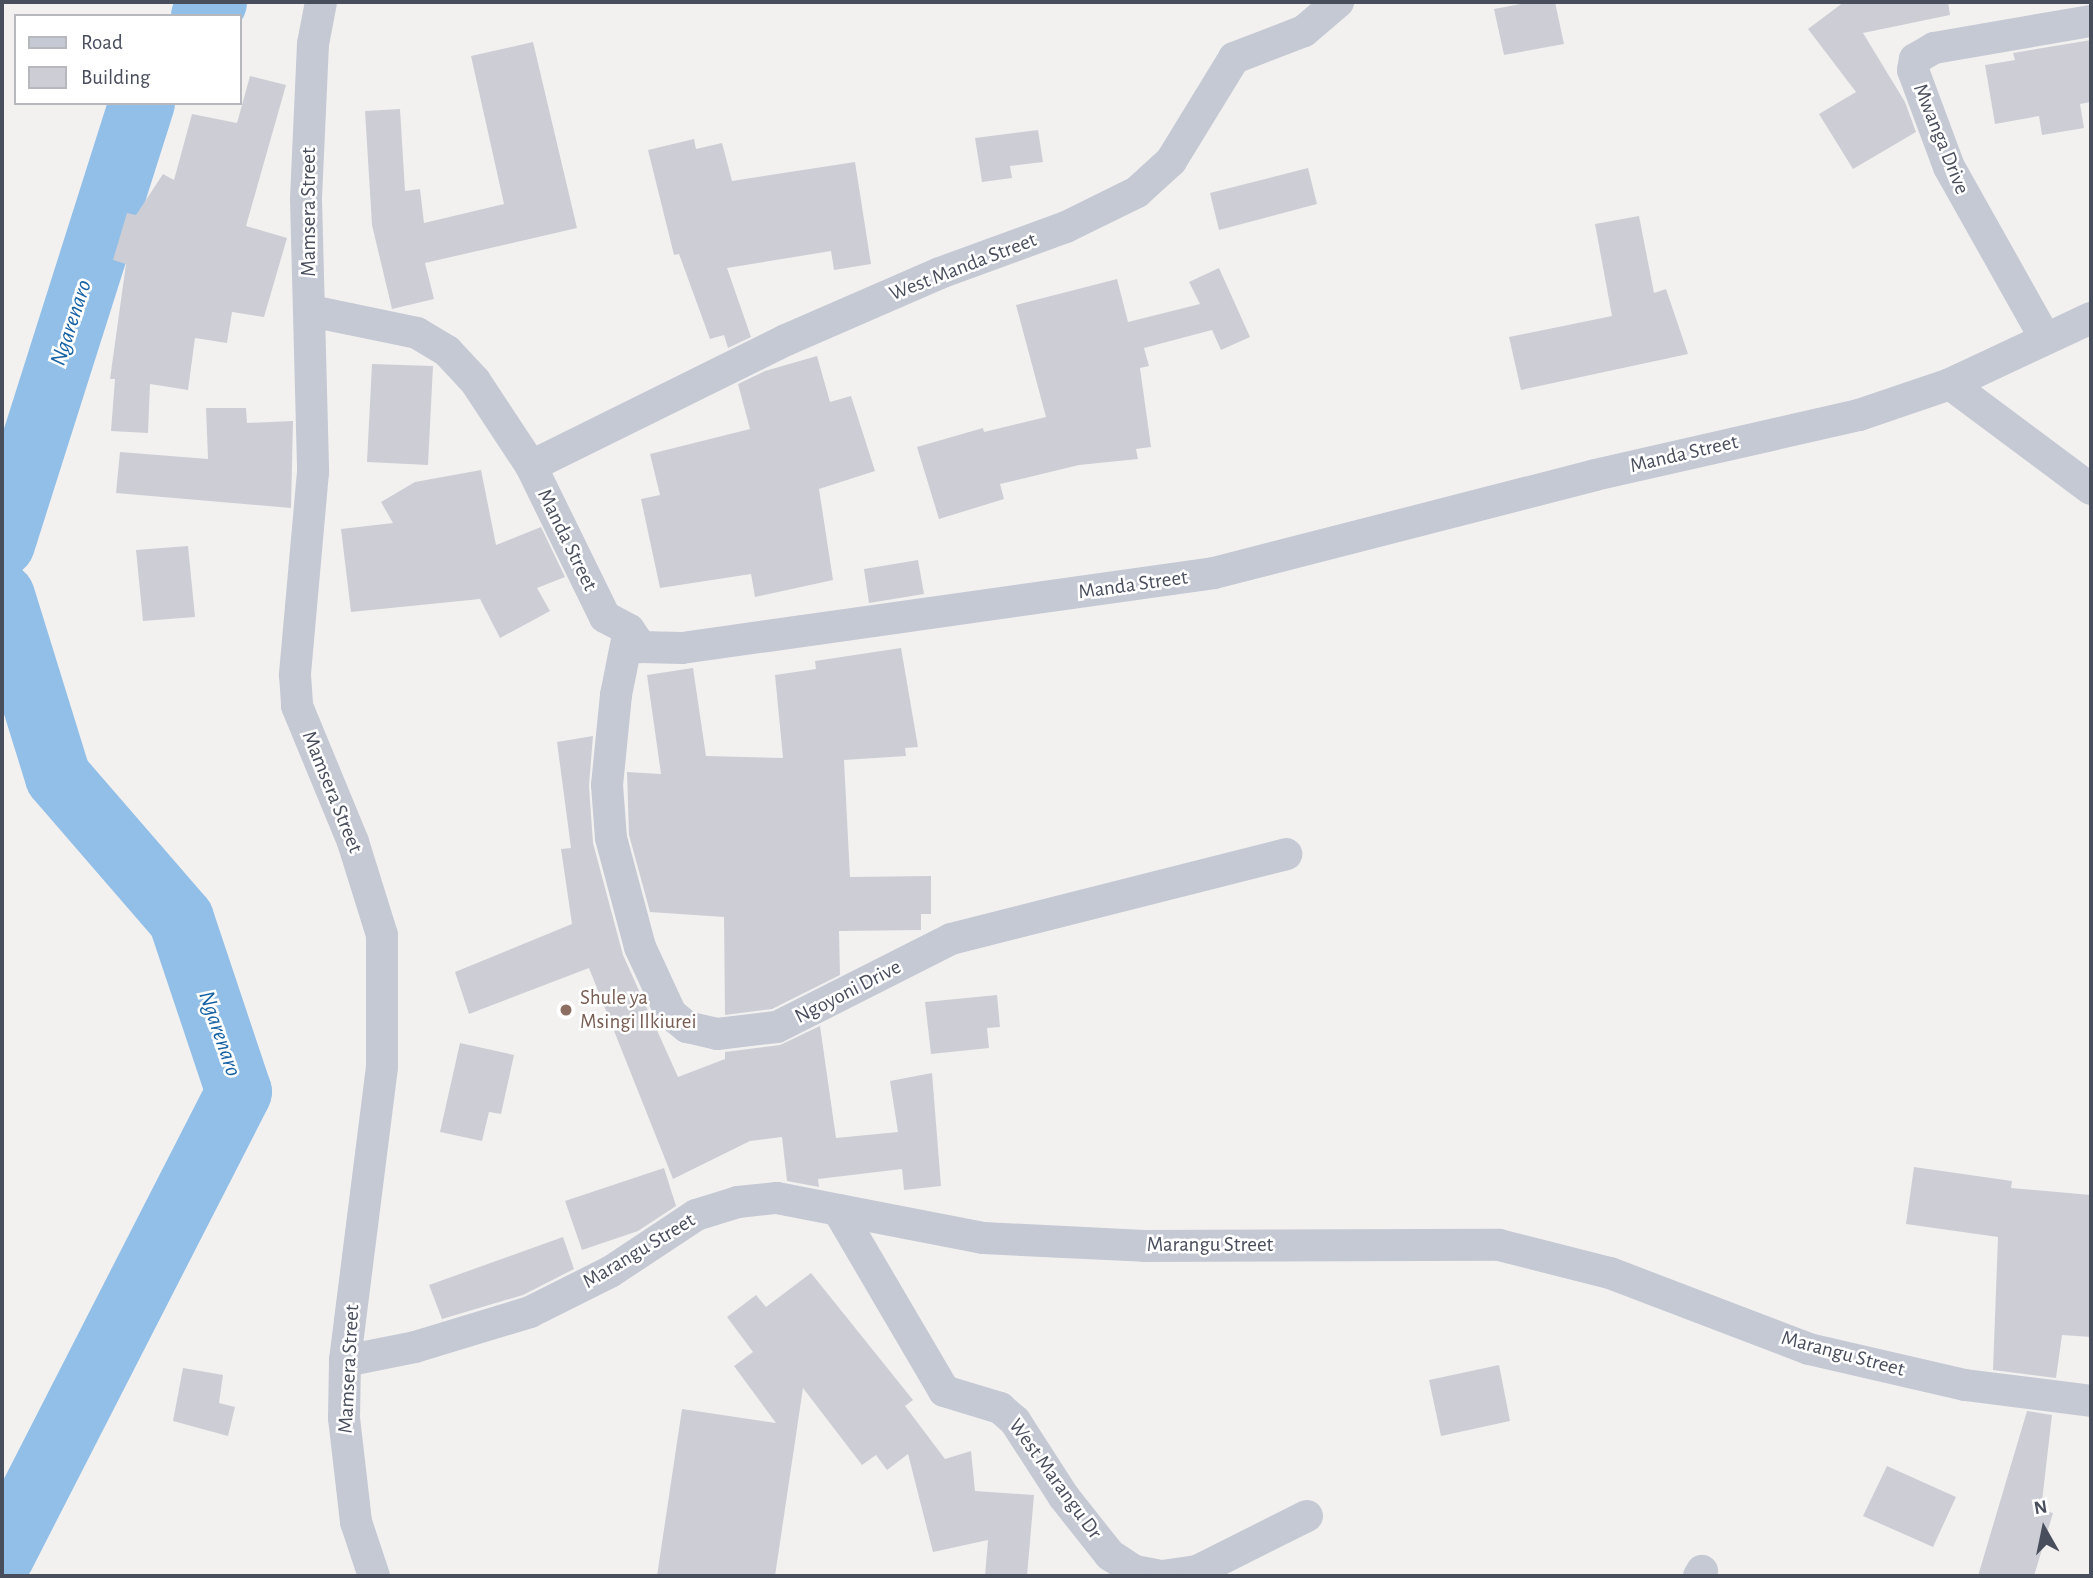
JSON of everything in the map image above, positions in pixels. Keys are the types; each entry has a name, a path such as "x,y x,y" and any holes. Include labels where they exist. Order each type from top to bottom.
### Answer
{"street":[{"name":"Mamsera Street","path":"321,2 313,44 306,199 311,311 313,472 297,650 297,706 370,891 382,935 385,1015 345,1362 348,1463 356,1522 374,1576"},
{"name":"West Manda Street","path":"531,466 786,340 940,273 1066,227 1137,192 1171,161 1234,58 1304,31 1338,2"},
{"name":"Mwanga Drive","path":"2045,338 1949,167 1913,70 1915,59 1934,48 2091,21"},
{"name":"Manda Street","path":"311,311 417,333 447,351 475,381 531,466 605,617 629,630 642,647 682,648 1214,573 1595,475 1859,415 1950,384 2091,318"},
{"path":"1950,384 2091,489"},
{"name":"Ngoyoni Drive","path":"629,630 617,695 607,785 611,838 640,947 671,1014 687,1027 717,1034 777,1027 951,939 1286,855"},
{"name":"Marangu Street","path":"345,1362 454,1337 530,1312 610,1272 696,1215 728,1205 777,1198 983,1238 1144,1245 1499,1245 1610,1273 1809,1349 1965,1385 2091,1401"},
{"name":"West Marangu Dr","path":"838,1210 944,1391 1000,1408 1015,1421 1058,1488 1111,1555 1135,1571 1161,1576 1197,1571 1307,1516"}],"building":[{"path":"1531,2 1555,2 1564,44 1504,55 1494,9"},
{"path":"1844,2 1948,2 1950,15 1863,33 1905,102 1916,132 1853,169 1819,114 1856,92 1808,29"},
{"path":"2091,40 2091,102 2080,104 2084,128 2042,135 2039,116 1995,124 1985,65 2015,60 2013,53"},
{"path":"533,42 577,228 425,263 434,299 392,309 372,225 365,111 400,109 405,191 420,189 424,223 504,204 471,56"},
{"path":"250,76 286,85 246,226 287,238 264,317 232,312 227,343 195,338 188,390 150,384 148,433 111,431 115,379 110,379 126,264 113,260 127,213 136,215 163,174 174,180 192,114 237,123"},
{"path":"1038,130 1043,162 1010,166 1012,178 982,182 975,138"},
{"path":"694,139 696,149 722,143 732,181 855,162 871,264 834,270 831,251 727,268 751,337 728,348 724,335 710,339 679,254 674,255 648,150"},
{"path":"1308,168 1317,204 1219,230 1210,193"},
{"path":"1639,216 1654,293 1666,289 1688,354 1521,390 1509,337 1612,316 1595,224"},
{"path":"1219,268 1250,337 1221,350 1212,330 1144,348 1149,366 1140,368 1151,447 1136,449 1138,459 1079,465 1000,484 1004,499 939,519 917,447 983,428 984,432 1046,417 1016,305 1117,279 1128,322 1200,304 1189,282"},
{"path":"817,356 830,402 851,396 875,471 819,489 833,580 755,597 751,574 660,588 641,499 660,495 650,454 750,429 738,384 765,371"},
{"path":"372,364 433,366 428,465 367,462"},
{"path":"206,408 246,408 247,423 293,421 291,508 116,493 120,452 208,459"},
{"path":"481,470 496,545 541,527 565,577 537,588 550,611 500,638 480,599 351,612 341,529 393,523 381,502 415,482"},
{"path":"188,546 195,617 143,621 136,550"},
{"path":"918,560 924,594 869,603 864,569"},
{"path":"901,648 918,747 905,748 906,756 844,760 850,877 931,876 931,914 921,914 921,930 839,931 840,975 772,1009 725,1015 724,917 650,912 629,835 627,772 661,774 647,675 693,668 706,756 783,758 775,675 816,669 815,661"},
{"path":"593,736 589,786 593,843 623,955 678,1077 725,1059 725,1052 780,1045 820,1026 836,1138 898,1132 890,1081 932,1073 941,1186 904,1190 902,1169 818,1179 819,1187 787,1181 782,1137 750,1141 673,1179 589,968 469,1014 455,972 572,924 561,849 571,848 557,742"},
{"path":"997,995 1000,1027 987,1028 989,1048 931,1054 925,1002"},
{"path":"460,1043 514,1055 501,1114 489,1112 482,1141 440,1132"},
{"path":"1914,1167 2012,1181 2011,1188 2091,1195 2091,1337 2062,1335 2056,1378 1993,1370 1998,1237 1906,1224"},
{"path":"664,1168 676,1206 638,1231 582,1250 565,1201"},
{"path":"563,1237 574,1269 523,1295 442,1319 429,1285"},
{"path":"811,1273 913,1400 905,1406 945,1459 971,1451 975,1491 1034,1495 1027,1576 985,1576 988,1540 933,1552 908,1454 887,1470 876,1455 862,1465 803,1388 775,1576 657,1576 682,1409 776,1423 734,1366 753,1352 727,1317 756,1295 766,1307"},
{"path":"1499,1365 1510,1421 1441,1436 1429,1380"},
{"path":"183,1368 223,1375 219,1403 235,1407 228,1436 173,1421"},
{"path":"2027,1411 2052,1415 2041,1510 2053,1513 2034,1576 1978,1576"},
{"path":"1887,1466 1956,1497 1933,1547 1863,1516"}],"waterway":[{"name":"Ngarenaro","path":"205,14 214,2"},
{"name":"Ngarenaro","path":"2,544 141,105"},
{"name":"Ngarenaro","path":"2,596 58,777 181,919 239,1092 2,1555"}],"place":[{"name":"Shule ya Msingi Ilkiurei","path":"566,1010"}]}
